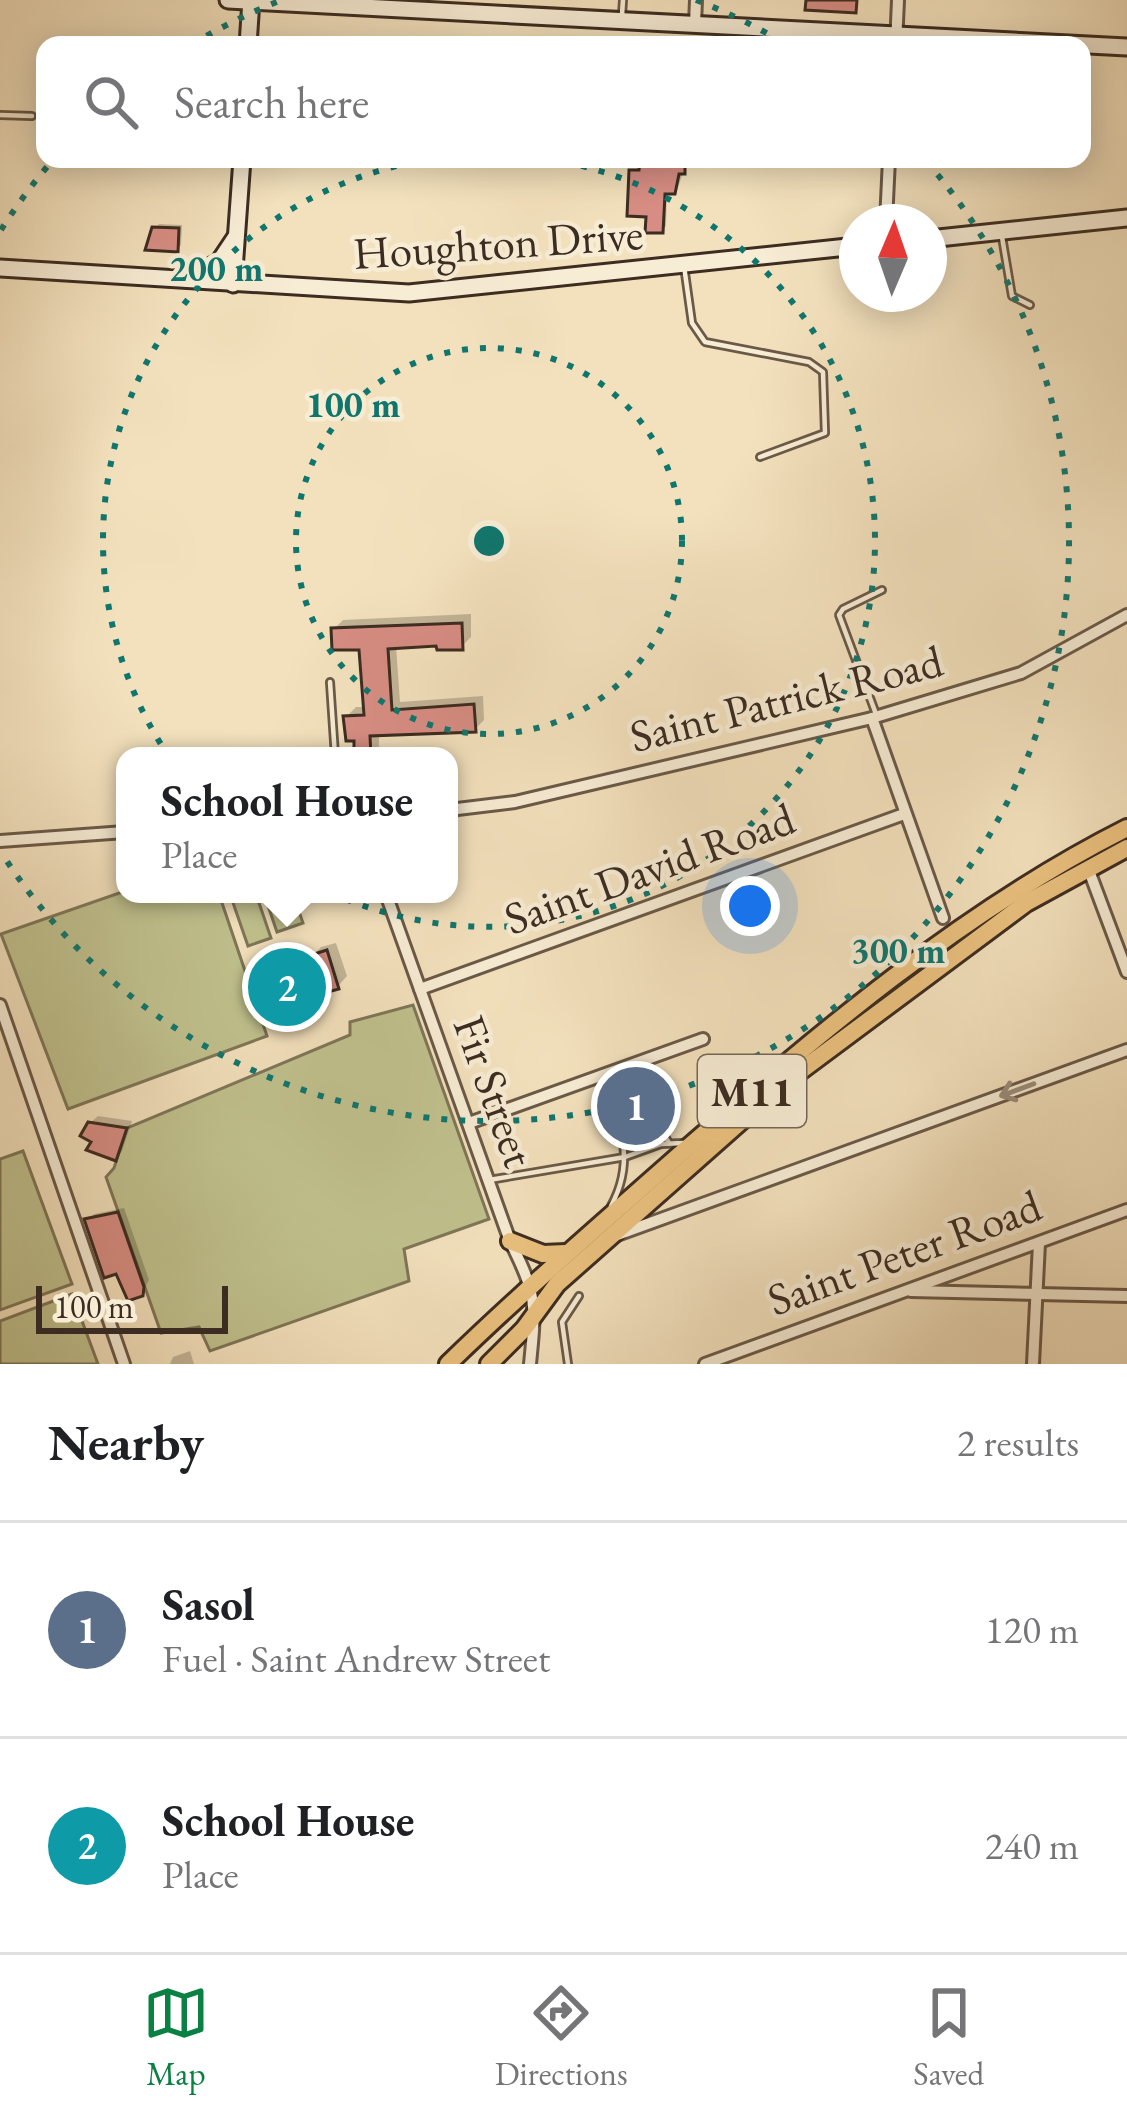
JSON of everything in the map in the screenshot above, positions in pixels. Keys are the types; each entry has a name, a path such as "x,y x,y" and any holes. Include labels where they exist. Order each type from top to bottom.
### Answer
{"main road":[{"name":"M11","path":"448,1364 566,1253 827,1030 1017,888 1127,828"},
{"name":"M11","path":"489,1364 512,1343 557,1284 835,1042 1026,903 1127,848"},
{"path":"510,1241 543,1254 566,1253"}],"street":[{"path":"228,0 846,36"},
{"path":"695,24 696,0"},
{"path":"896,36 898,0"},
{"path":"249,36 251,1"},
{"path":"1091,46 1127,47"},
{"path":"233,284 241,168"},
{"path":"887,204 889,168"},
{"path":"947,237 1127,218"},
{"path":"182,280 219,262 238,229"},
{"name":"Houghton Drive","path":"0,268 445,292 839,249"},
{"name":"Saint Patrick Road","path":"458,809 515,802 874,717 1045,663 1127,615"},
{"path":"874,717 943,918"},
{"name":"Saint David Road","path":"420,989 904,814"},
{"path":"0,841 116,833"},
{"path":"1088,866 1126,968"},
{"name":"Fir Street","path":"389,903 510,1241 532,1283 535,1312 530,1364"},
{"path":"0,1005 124,1364"},
{"path":"469,1124 703,1039"},
{"path":"611,1238 1127,1050"},
{"name":"Saint Peter Road","path":"705,1364 1127,1210"},
{"path":"1033,1364 1039,1243"},
{"path":"902,1291 1127,1297"}],"lane":[{"path":"622,20 623,0"},
{"path":"0,116 32,116"},
{"path":"1001,231 1012,296 1030,305"},
{"path":"684,266 692,323 705,342 809,362 823,371 825,433 760,457"},
{"path":"874,717 839,615 882,590"},
{"path":"330,682 334,747"},
{"path":"589,1234 621,1187 625,1157 626,1132 608,1091"},
{"path":"650,1125 661,1130 669,1143"},
{"path":"489,1180 625,1157 669,1143 693,1144"},
{"path":"568,1364 562,1322 579,1296"}],"green space":[{"path":"116,894 116,903 222,903 267,1036 68,1109 1,934"},
{"path":"233,903 259,903 271,938 248,946"},
{"path":"267,903 296,903 303,923 277,932"},
{"path":"413,1005 489,1219 404,1249 409,1281 210,1351 199,1327 161,1333 106,1177 114,1168 127,1128 350,1035 350,1022"},
{"path":"23,1151 72,1284 0,1310 0,1159"},
{"path":"72,1294 98,1364 0,1364 0,1321"}],"building":[{"path":"806,0 857,0 856,13 805,10"},
{"path":"685,168 675,194 665,194 663,233 645,233 646,217 627,216 629,170"},
{"path":"152,227 179,228 178,252 145,250"},
{"path":"462,623 463,650 437,650 436,646 388,649 392,710 474,704 476,732 370,736 371,747 354,747 354,741 346,741 343,716 364,715 359,650 332,650 331,628"},
{"path":"327,950 339,989 313,996 318,1005 272,1020 255,973 273,968 278,981 313,971 308,956"},
{"path":"636,1084 648,1119 644,1127 655,1139 635,1146 616,1091"},
{"path":"88,1122 127,1128 116,1161 86,1150 91,1142 80,1136"},
{"path":"118,1212 144,1287 143,1296 128,1301 116,1274 104,1278 84,1219"}],"place":[{"name":"School House","path":"287,987"},
{"name":"Sasol","path":"636,1106"}]}
